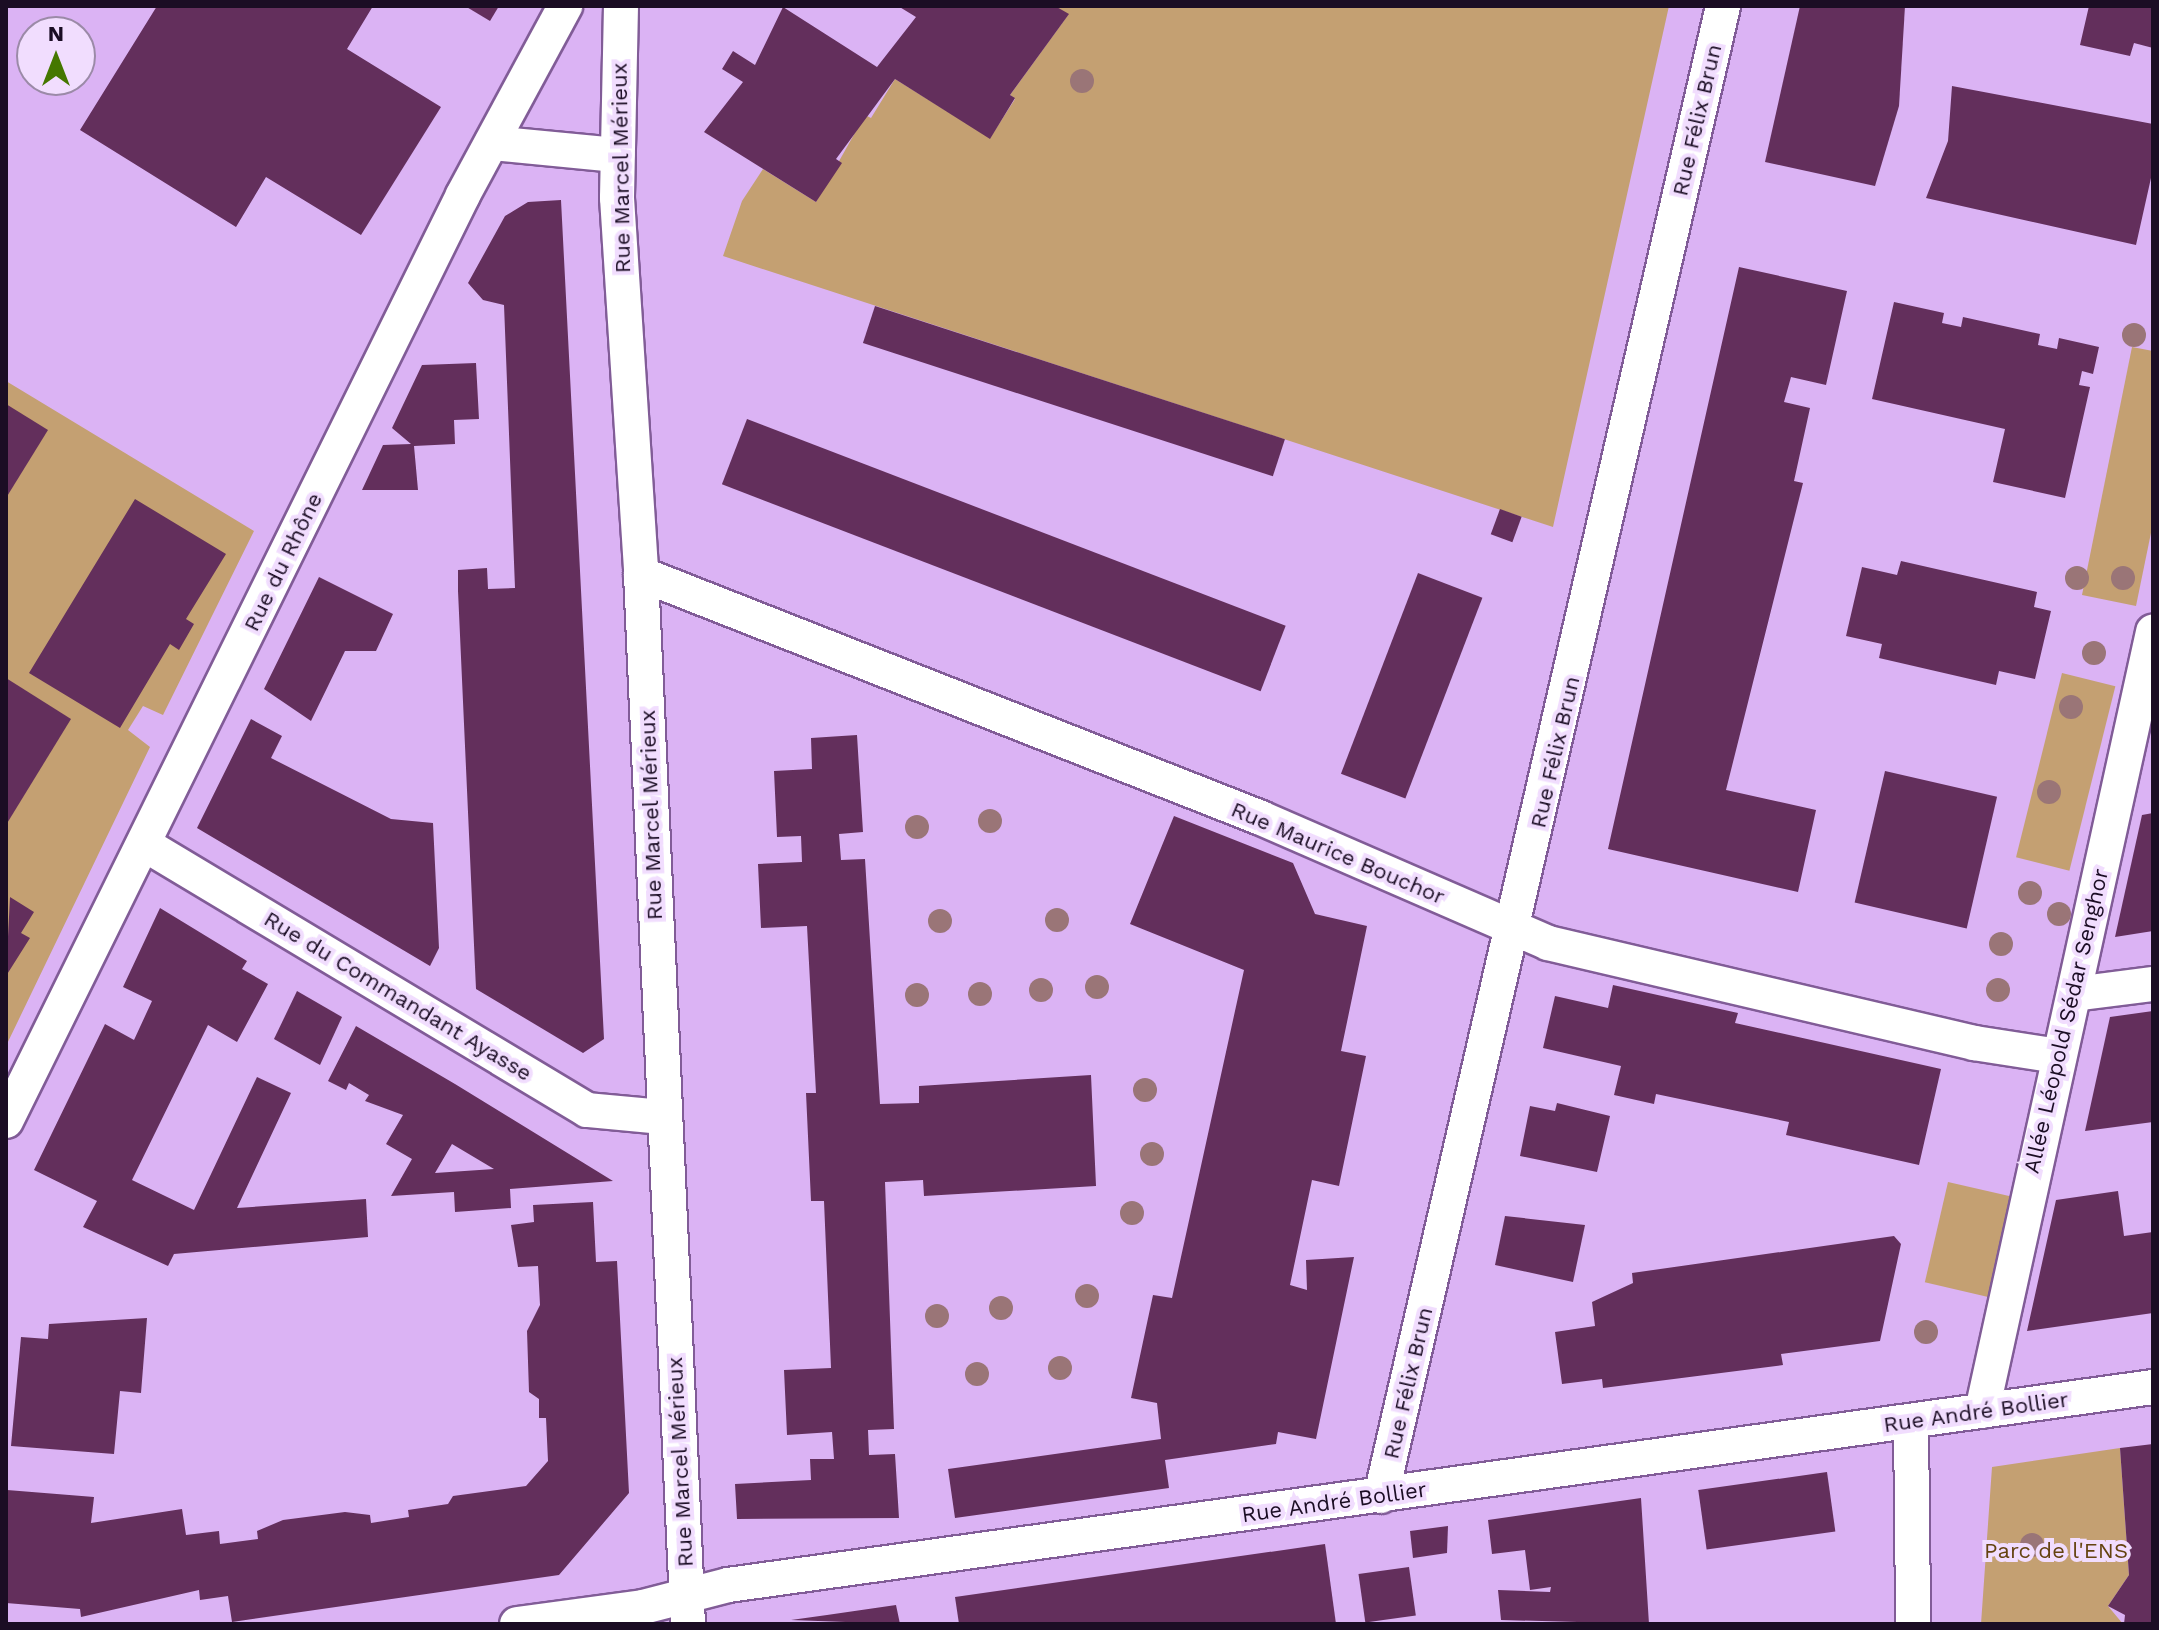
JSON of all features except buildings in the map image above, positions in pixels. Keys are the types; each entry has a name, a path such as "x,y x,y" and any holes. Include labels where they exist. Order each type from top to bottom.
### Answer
{"street":[{"name":"Rue du Rhône","path":"6,1121 492,143 565,6"},
{"name":"Rue Marcel Mérieux","path":"621,6 617,155 641,574 662,1117 687,1610"},
{"name":"Rue Félix Brun","path":"1381,1496 1514,928 1723,6"},
{"path":"492,143 617,155"},
{"name":"Rue Maurice Bouchor","path":"641,574 1261,818 1514,928 1598,955 1974,1043 2058,1056"},
{"name":"Allée Léopold Sédar Senghor","path":"1982,1411 2153,632"},
{"name":"Rue du Commandant Ayasse","path":"144,844 587,1110 662,1117"},
{"path":"2074,994 2153,984"},
{"name":"Rue André Bollier","path":"517,1624 687,1610 1381,1496 2153,1387"},
{"path":"1911,1421 1913,1624"}],"green space":[{"path":"1055,6 1669,6 1553,527 723,256 742,201 763,169 816,202 865,115 871,118 895,79 990,138 1015,99 1010,95 1068,15"},
{"path":"2132,347 2153,351 2153,523 2136,606 2082,595"},
{"path":"6,381 254,531 163,715 143,706 128,730 150,747 6,1046"},
{"path":"2062,673 2115,686 2069,871 2016,857"},
{"path":"1948,1182 2011,1197 1988,1297 1925,1282"},
{"name":"Parc de l'ENS","path":"2120,1448 2129,1575 2108,1606 2123,1624 1981,1624 1992,1467"}]}
